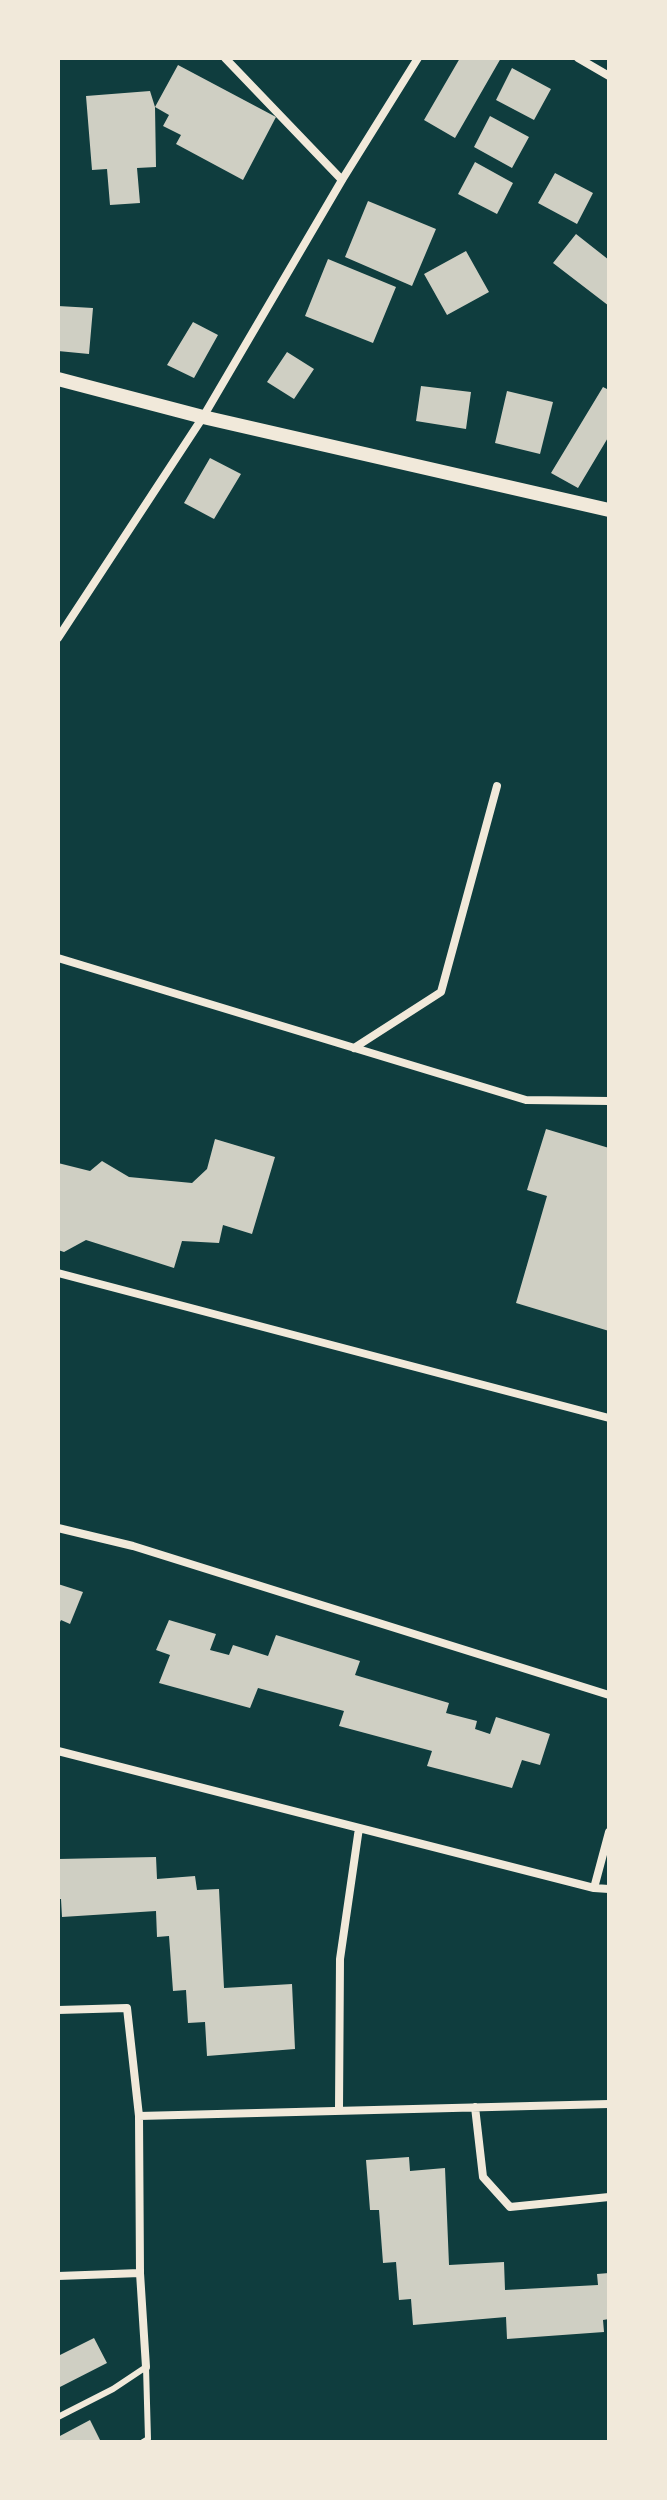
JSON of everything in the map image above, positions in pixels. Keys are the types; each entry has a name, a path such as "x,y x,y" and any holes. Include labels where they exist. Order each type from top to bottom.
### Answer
{"street":[{"path":"225,58 342,180"},
{"path":"58,638 203,417 342,180 418,58"},
{"path":"578,58 609,76"},
{"path":"58,379 203,417 609,510"},
{"path":"354,1048 441,992 497,786"},
{"path":"58,958 526,1100 609,1101"},
{"path":"58,1273 609,1418"},
{"path":"58,1528 133,1546 609,1695"},
{"path":"58,1751 594,1888 609,1889"},
{"path":"339,2109 340,1959 359,1828"},
{"path":"594,1888 609,1832"},
{"path":"58,2010 127,2008 139,2116 140,2273 146,2367"},
{"path":"139,2116 609,2104"},
{"path":"475,2107 483,2177 510,2207 609,2197"},
{"path":"58,2276 140,2273"}],"lane":[{"path":"58,2417 113,2389 146,2367"},
{"path":"143,2442 148,2439 146,2367"}],"building":[{"path":"460,58 501,58 455,138 424,120"},
{"path":"178,65 276,117 243,180 176,144 181,135 163,126 169,115 155,107"},
{"path":"512,68 551,89 534,120 496,100"},
{"path":"150,91 155,107 156,167 137,168 140,203 110,205 107,169 92,170 86,96"},
{"path":"490,116 529,137 512,168 474,147"},
{"path":"475,162 513,183 497,214 458,194"},
{"path":"555,173 593,193 577,224 538,203"},
{"path":"368,201 436,229 412,286 345,257"},
{"path":"576,234 609,260 609,306 553,263"},
{"path":"466,251 489,292 447,315 424,274"},
{"path":"328,259 396,287 373,343 305,316"},
{"path":"58,306 93,308 89,354 58,351"},
{"path":"193,322 218,335 194,378 167,365"},
{"path":"287,352 314,369 294,399 267,382"},
{"path":"421,386 471,392 466,429 416,421"},
{"path":"603,387 609,390 609,436 578,488 551,473"},
{"path":"507,391 553,402 540,454 495,443"},
{"path":"210,458 241,474 214,519 184,503"},
{"path":"546,1129 609,1148 609,1331 516,1303 547,1196 527,1190"},
{"path":"215,1139 275,1157 252,1234 223,1225 219,1243 182,1241 174,1268 86,1240 64,1252 58,1250 58,1163 90,1171 102,1161 129,1177 192,1183 207,1169"},
{"path":"58,1584 83,1592 70,1624 61,1620 58,1626"},
{"path":"169,1620 216,1634 210,1650 229,1655 233,1645 268,1656 276,1635 360,1661 355,1675 449,1703 446,1713 477,1721 475,1729 490,1734 496,1717 550,1734 540,1765 522,1760 512,1788 427,1766 432,1751 339,1726 344,1711 258,1688 250,1708 159,1683 170,1655 156,1650"},
{"path":"156,1857 157,1879 195,1876 197,1890 219,1889 224,1988 292,1984 295,2049 207,2056 205,2022 188,2023 186,1990 173,1991 169,1936 157,1937 156,1911 62,1917 61,1899 58,1899 58,1859"},
{"path":"409,2157 410,2171 445,2168 449,2265 504,2262 505,2290 598,2285 597,2274 609,2273 609,2319 603,2320 604,2332 507,2339 506,2317 413,2325 411,2299 399,2300 396,2262 383,2263 379,2210 370,2210 366,2160"},
{"path":"94,2338 107,2363 58,2388 58,2356"},
{"path":"90,2420 101,2442 58,2442 58,2437"}]}
